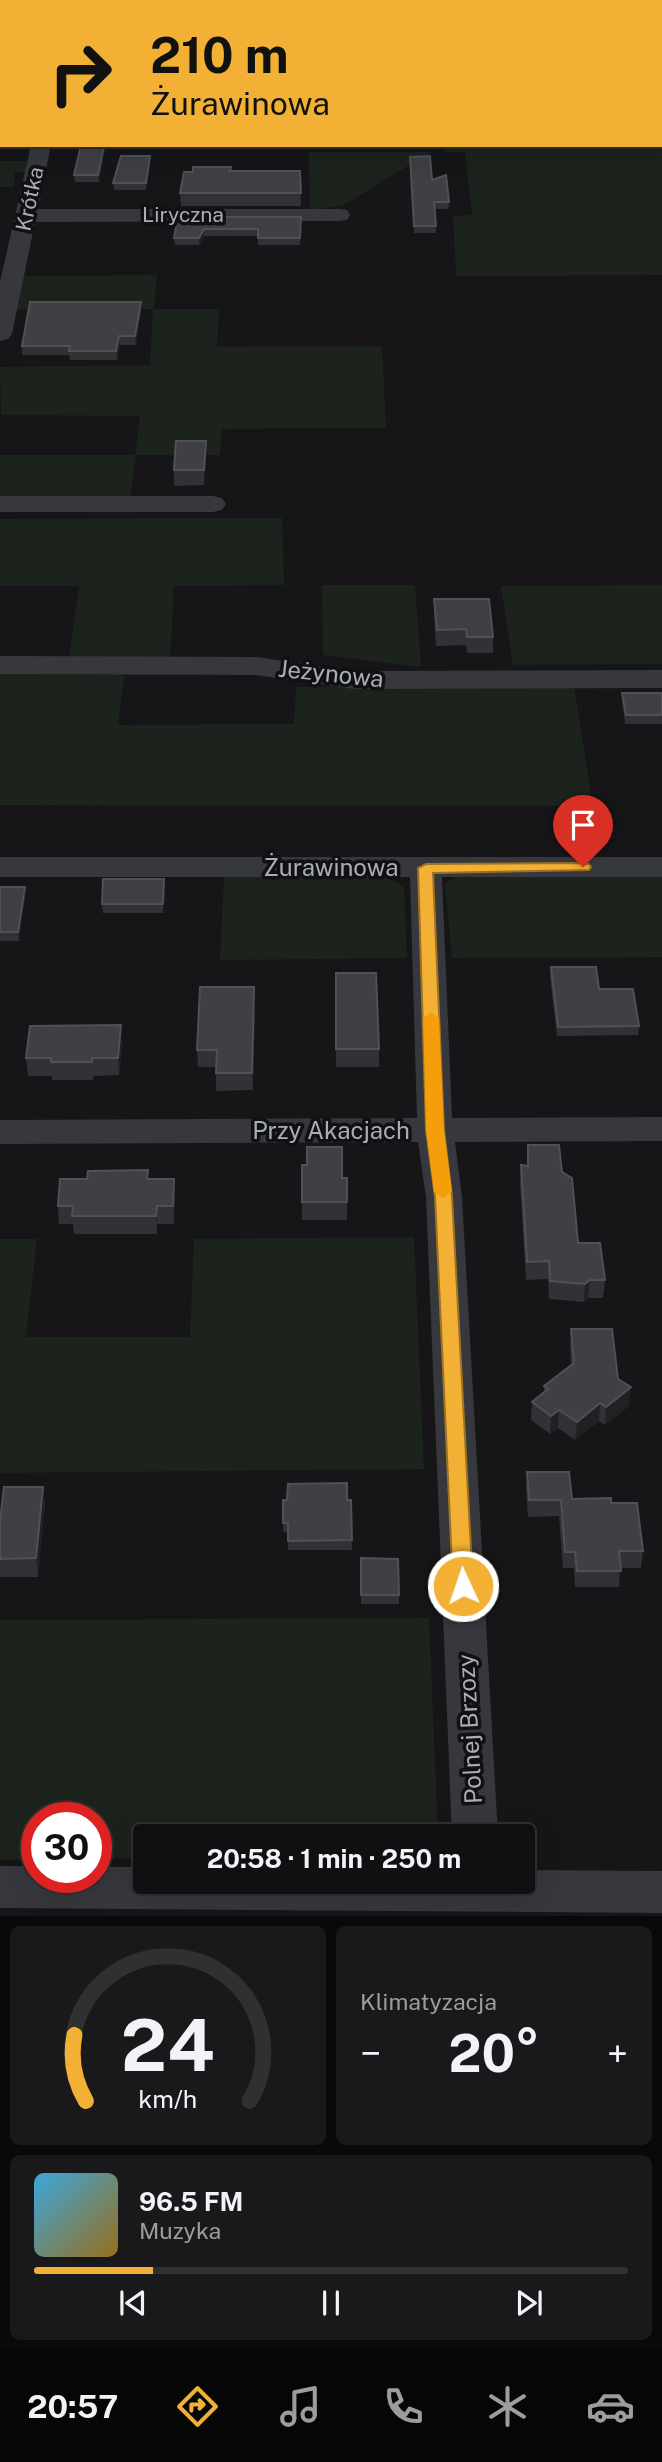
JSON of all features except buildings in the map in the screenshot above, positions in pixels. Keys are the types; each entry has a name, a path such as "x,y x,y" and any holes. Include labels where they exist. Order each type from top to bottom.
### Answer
{"street":[{"name":"Krótka","path":"0,334 41,147"},
{"name":"Liryczna","path":"27,216 339,215"},
{"path":"0,504 214,504"},
{"name":"Jeżynowa","path":"0,665 256,666 354,680 662,679"},
{"name":"Żurawinowa","path":"0,867 662,867"},
{"name":"Polnej Brzozy","path":"426,868 435,1130 444,1197 474,1824"},
{"name":"Przy Akacjach","path":"0,1132 662,1129"},
{"path":"0,1887 133,1887"},
{"path":"535,1889 662,1892"}],"shaded area":[{"path":"444,147 662,147 662,275 456,276 453,216 472,215 465,152 444,152"},
{"path":"309,152 431,152 342,206 310,210"},
{"path":"0,161 29,161 25,172 15,172 14,187 0,187"},
{"path":"157,275 154,309 219,309 217,347 382,346 386,428 222,429 220,455 136,455 130,498 0,498 0,455 135,455 140,416 1,415 0,367 150,365 153,309 16,309 19,276"},
{"path":"282,518 284,585 174,586 170,659 69,659 79,586 0,586 0,519"},
{"path":"322,585 415,585 421,667 323,655"},
{"path":"662,585 662,664 513,665 501,586"},
{"path":"118,671 124,677 118,725 294,724 296,687 574,685 593,806 0,805 0,674"},
{"path":"662,874 662,957 452,958 445,883 460,875"},
{"path":"224,876 384,876 404,887 407,958 220,960"},
{"path":"414,1237 424,1469 0,1473 0,1239 37,1239 26,1337 190,1337 194,1239"},
{"path":"429,1618 438,1824 133,1824 133,1858 112,1859 112,1802 21,1802 21,1859 0,1860 0,1620"}],"slow traffic":[{"path":"431,1018 435,1130 443,1192"}],"route":[{"path":"463,1586 444,1197 435,1130 426,868 583,867"}]}
